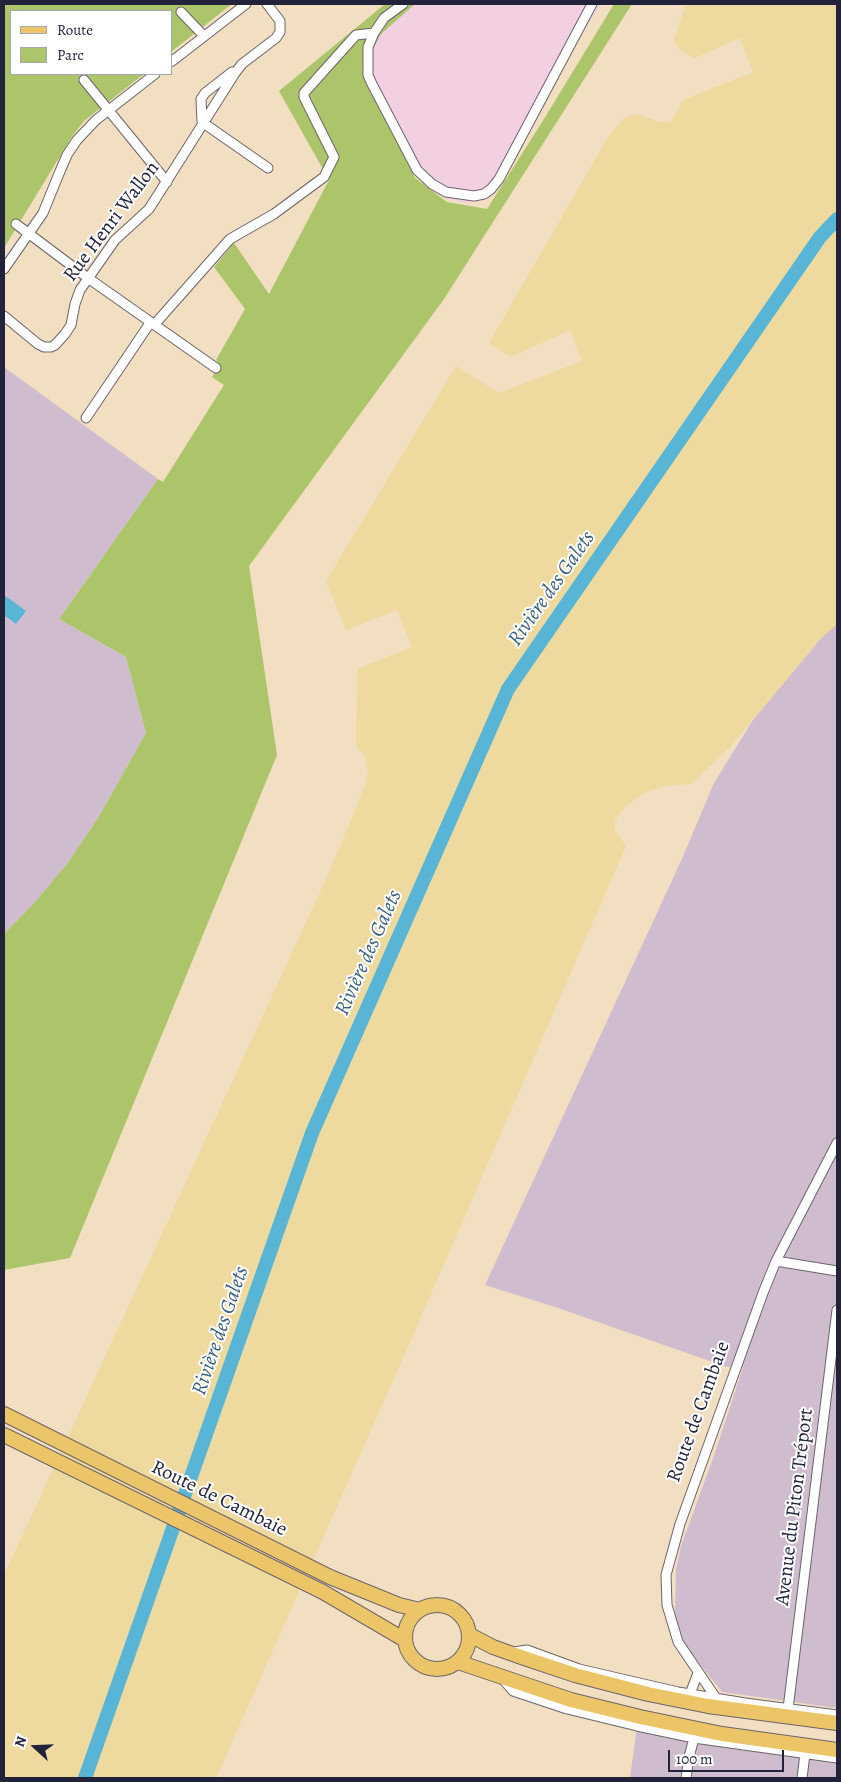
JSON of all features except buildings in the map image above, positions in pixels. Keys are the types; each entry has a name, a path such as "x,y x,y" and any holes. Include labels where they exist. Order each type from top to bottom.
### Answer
{"main road":[{"name":"Route de Cambaie","path":"4,1414 330,1577 399,1605 420,1610 429,1606 449,1607 458,1612 464,1620 470,1635"},
{"name":"Route de Cambaie","path":"4,1435 323,1592 405,1640"},
{"path":"420,1610 408,1624 405,1640 413,1658 419,1664 430,1669 445,1669 458,1662 467,1650 470,1635 493,1647 575,1675 648,1694 708,1706 837,1722"},
{"path":"458,1662 571,1700 640,1717 722,1734 837,1750"}],"street":[{"path":"172,61 246,4"},
{"name":"Rue Henri Wallon","path":"4,316 44,347 55,345 65,334 70,325 77,296 114,240 144,214 167,182 202,122 242,64 276,38 280,32 280,21 267,4"},
{"path":"404,4 384,18 374,33 368,47 368,75 417,170 432,184 446,192 474,196 484,194 499,179 592,4"},
{"path":"181,12 204,36"},
{"path":"86,418 152,324 230,239 274,214 324,177 334,157 304,97 304,93 356,35 374,33"},
{"path":"242,64 205,93 201,99 202,122 268,168"},
{"path":"4,269 43,213 67,155 76,140 108,110 155,75"},
{"path":"84,80 167,182"},
{"path":"16,224 88,278 216,368"},
{"name":"Route de Cambaie","path":"716,1698 678,1642 667,1606 666,1575 680,1524 776,1261 837,1143"},
{"path":"776,1261 837,1271"},
{"name":"Avenue du Piton Tréport","path":"788,1709 837,1310"},
{"path":"509,1652 527,1650 580,1668 648,1686 716,1698 837,1715"},
{"path":"690,1694 698,1673"},
{"path":"500,1676 512,1691 567,1709 694,1738 837,1758"},
{"path":"686,1778 694,1738"},
{"path":"802,1778 805,1754"}],"shaded area":[{"path":"397,4 601,4 584,30 499,188 491,197 485,200 465,203 443,197 416,176 383,110 365,69 372,29"},
{"path":"4,367 158,479 59,619 126,657 146,733 98,818 67,864 34,903 4,934"},
{"path":"837,624 837,1708 722,1692 691,1653 681,1637 675,1615 676,1570 681,1546 715,1453 743,1367 727,1367 555,1307 485,1285 681,861 714,783 753,720 822,637"},
{"path":"637,1726 837,1758 837,1778 630,1778"}],"green space":[{"path":"4,4 232,4 172,51 172,10 10,10 10,75 143,75 84,121 73,135 4,248"},
{"path":"385,4 415,4 381,34 362,69 415,178 447,202 487,209 614,4 632,4 444,299 249,566 277,755 70,1258 4,1270 4,934 34,903 67,864 98,818 146,733 126,657 59,619 158,479 163,482 224,385 212,377 220,365 216,360 245,309 214,267 234,243 269,294 329,180 279,91"}],"sand":[{"path":"686,4 837,4 837,624 822,637 730,747 691,784 667,786 645,792 627,805 615,820 615,831 626,846 400,1365 216,1778 4,1778 4,1575 327,877 363,791 368,773 364,755 356,746 357,669 412,647 397,610 346,630 326,581 456,366 499,393 582,361 570,330 511,357 489,343 608,137 625,117 637,114 659,122 671,122 683,100 753,72 740,38 695,58 681,51 674,40"}],"water":[{"path":"4,595 26,611 16,624 4,615"}],"waterway":[{"name":"Rivière des Galets","path":"85,1778 312,1133 508,689 820,237 837,219"}]}
